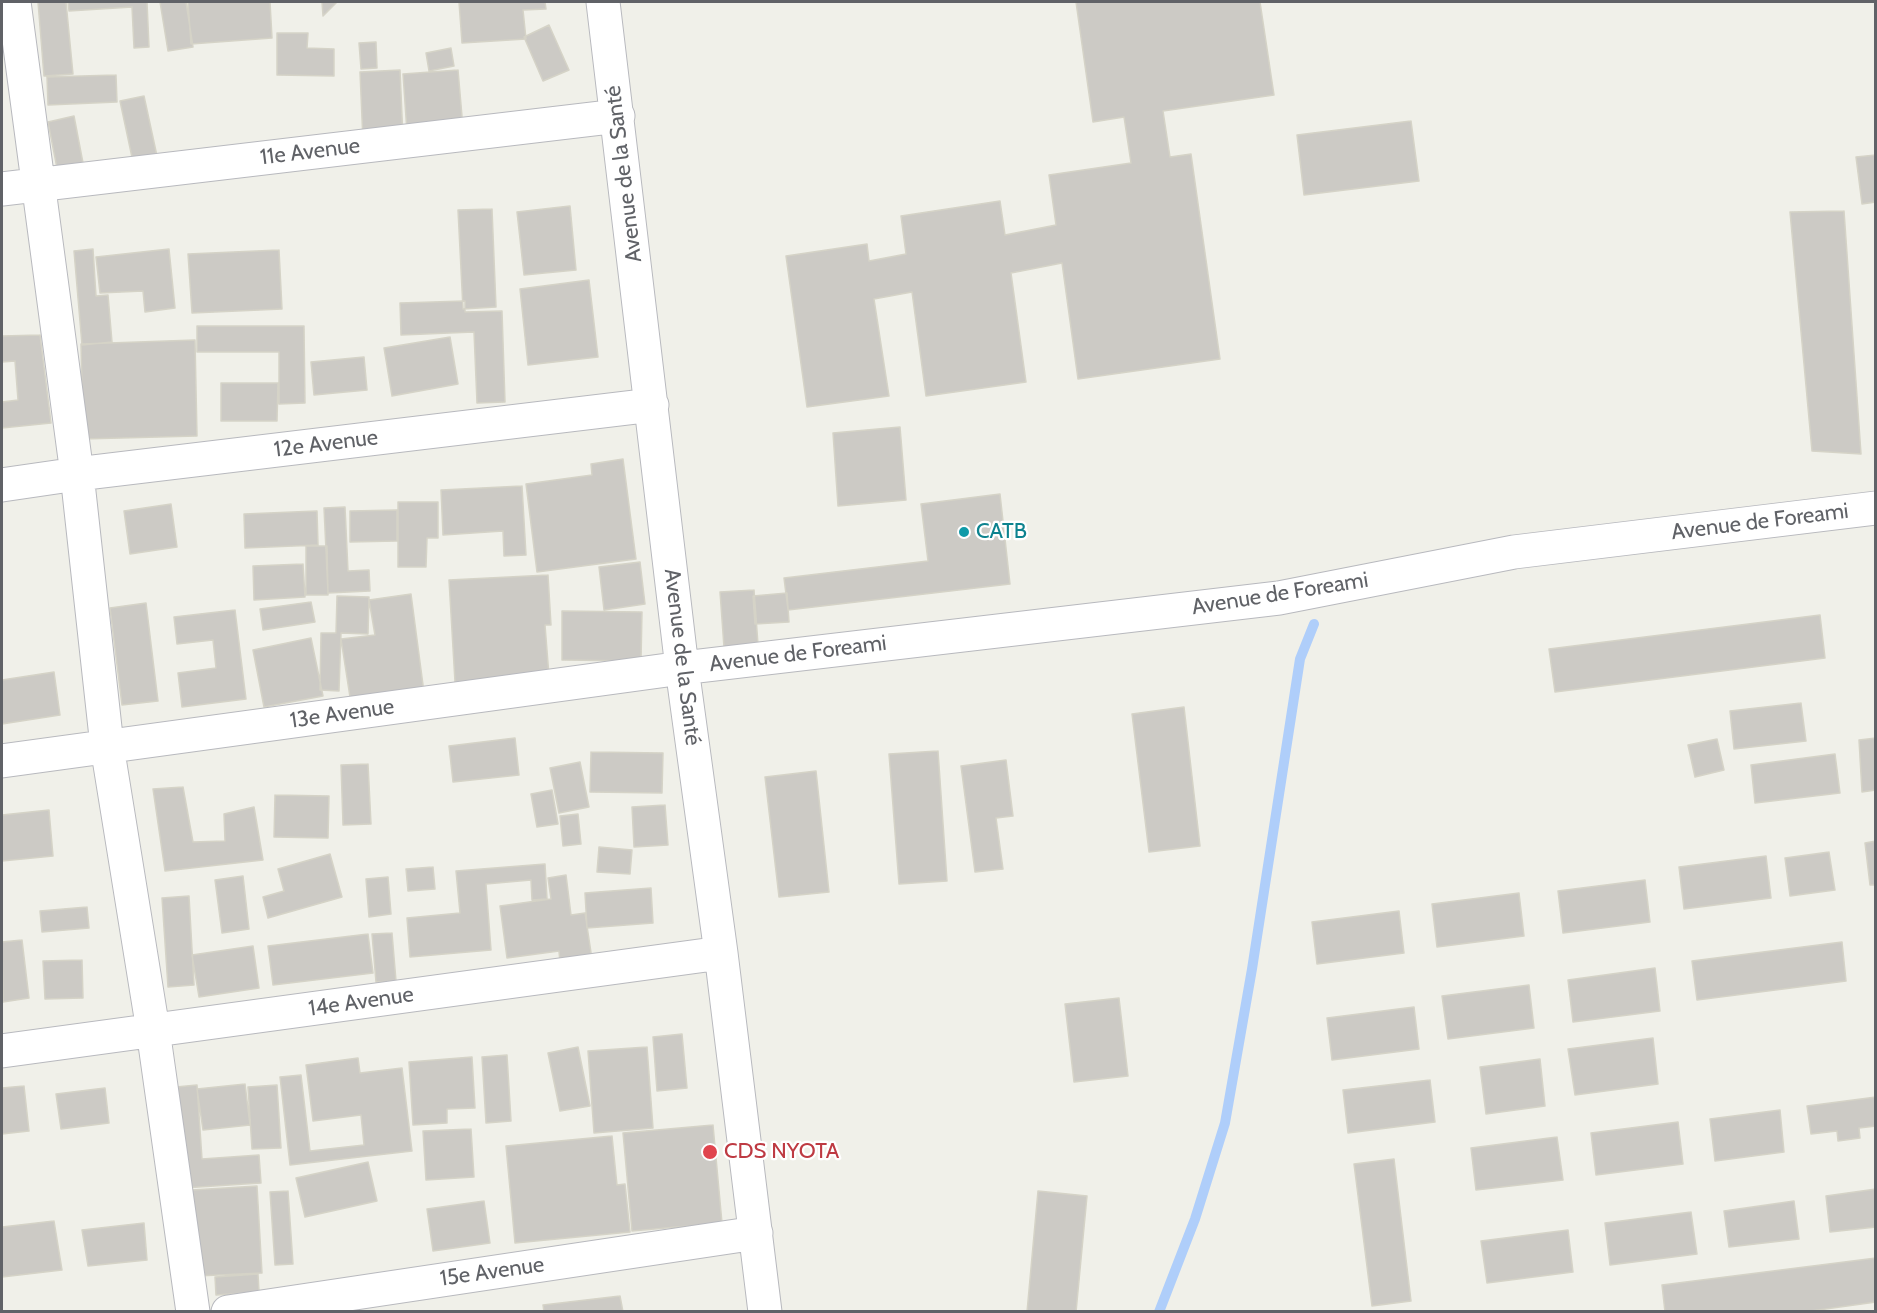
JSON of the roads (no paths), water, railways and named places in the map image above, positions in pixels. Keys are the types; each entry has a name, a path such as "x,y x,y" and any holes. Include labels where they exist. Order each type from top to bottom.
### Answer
{"street":[{"path":"14,2 77,474 107,746 153,1030 193,1311"},
{"name":"Avenue de la Santé","path":"603,2 682,668 721,953 765,1311"},
{"name":"11e Avenue","path":"2,189 618,116"},
{"name":"12e Avenue","path":"2,485 652,405"},
{"name":"Avenue de Foreami","path":"682,668 1279,598 1514,552 1875,508"},
{"name":"13e Avenue","path":"2,761 682,668"},
{"name":"14e Avenue","path":"2,1051 721,953"},
{"name":"15e Avenue","path":"228,1311 756,1233"}],"waterway":[{"path":"1159,1312 1195,1219 1225,1123 1252,969 1300,659 1314,624"}],"place":[{"name":"CATB","path":"964,532"},
{"name":"CDS NYOTA","path":"710,1152"}]}
